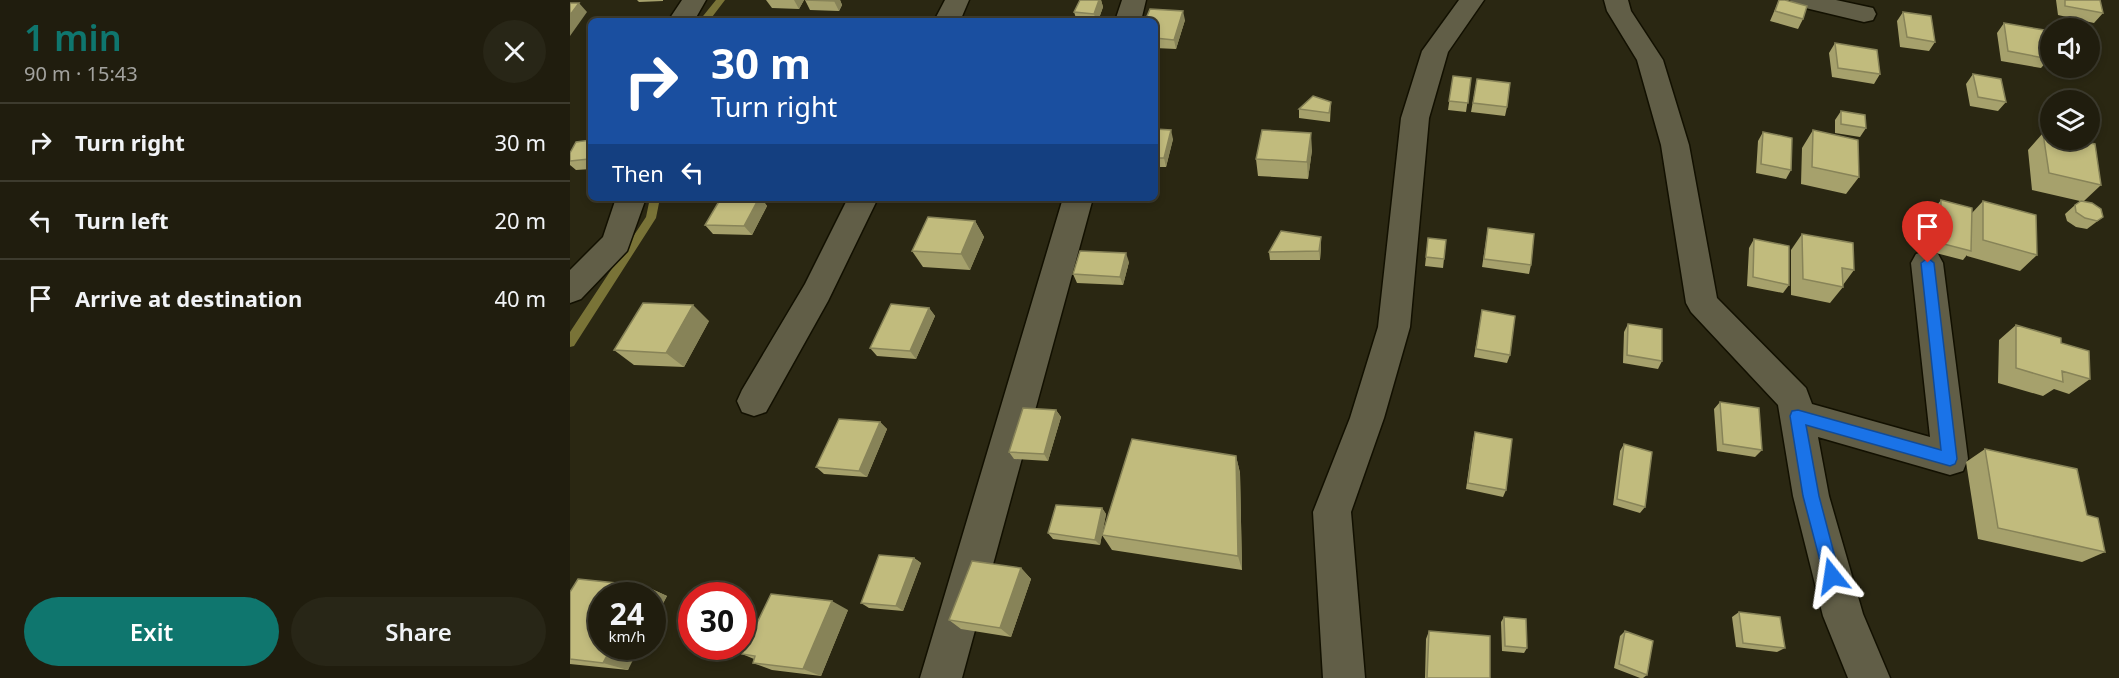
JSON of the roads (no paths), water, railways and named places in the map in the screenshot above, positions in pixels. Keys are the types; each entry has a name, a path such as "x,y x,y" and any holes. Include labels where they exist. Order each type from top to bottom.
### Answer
{"street":[{"path":"683,18 694,0"},
{"path":"948,18 957,0"},
{"path":"1129,18 1134,0"},
{"path":"1344,678 1332,512 1367,418 1394,327 1415,118 1435,51 1472,0"},
{"path":"1616,0 1619,11 1650,60 1671,134 1701,303 1794,399 1811,496 1843,616 1869,678"},
{"path":"1802,0 1864,15"},
{"path":"570,290 616,243 631,201"},
{"path":"754,401 817,292 862,201"},
{"path":"941,678 1077,201"},
{"path":"1798,416 1950,459 1928,263"}],"waterway":[{"path":"706,18 721,0"},
{"path":"570,342 651,218 654,201"}]}
